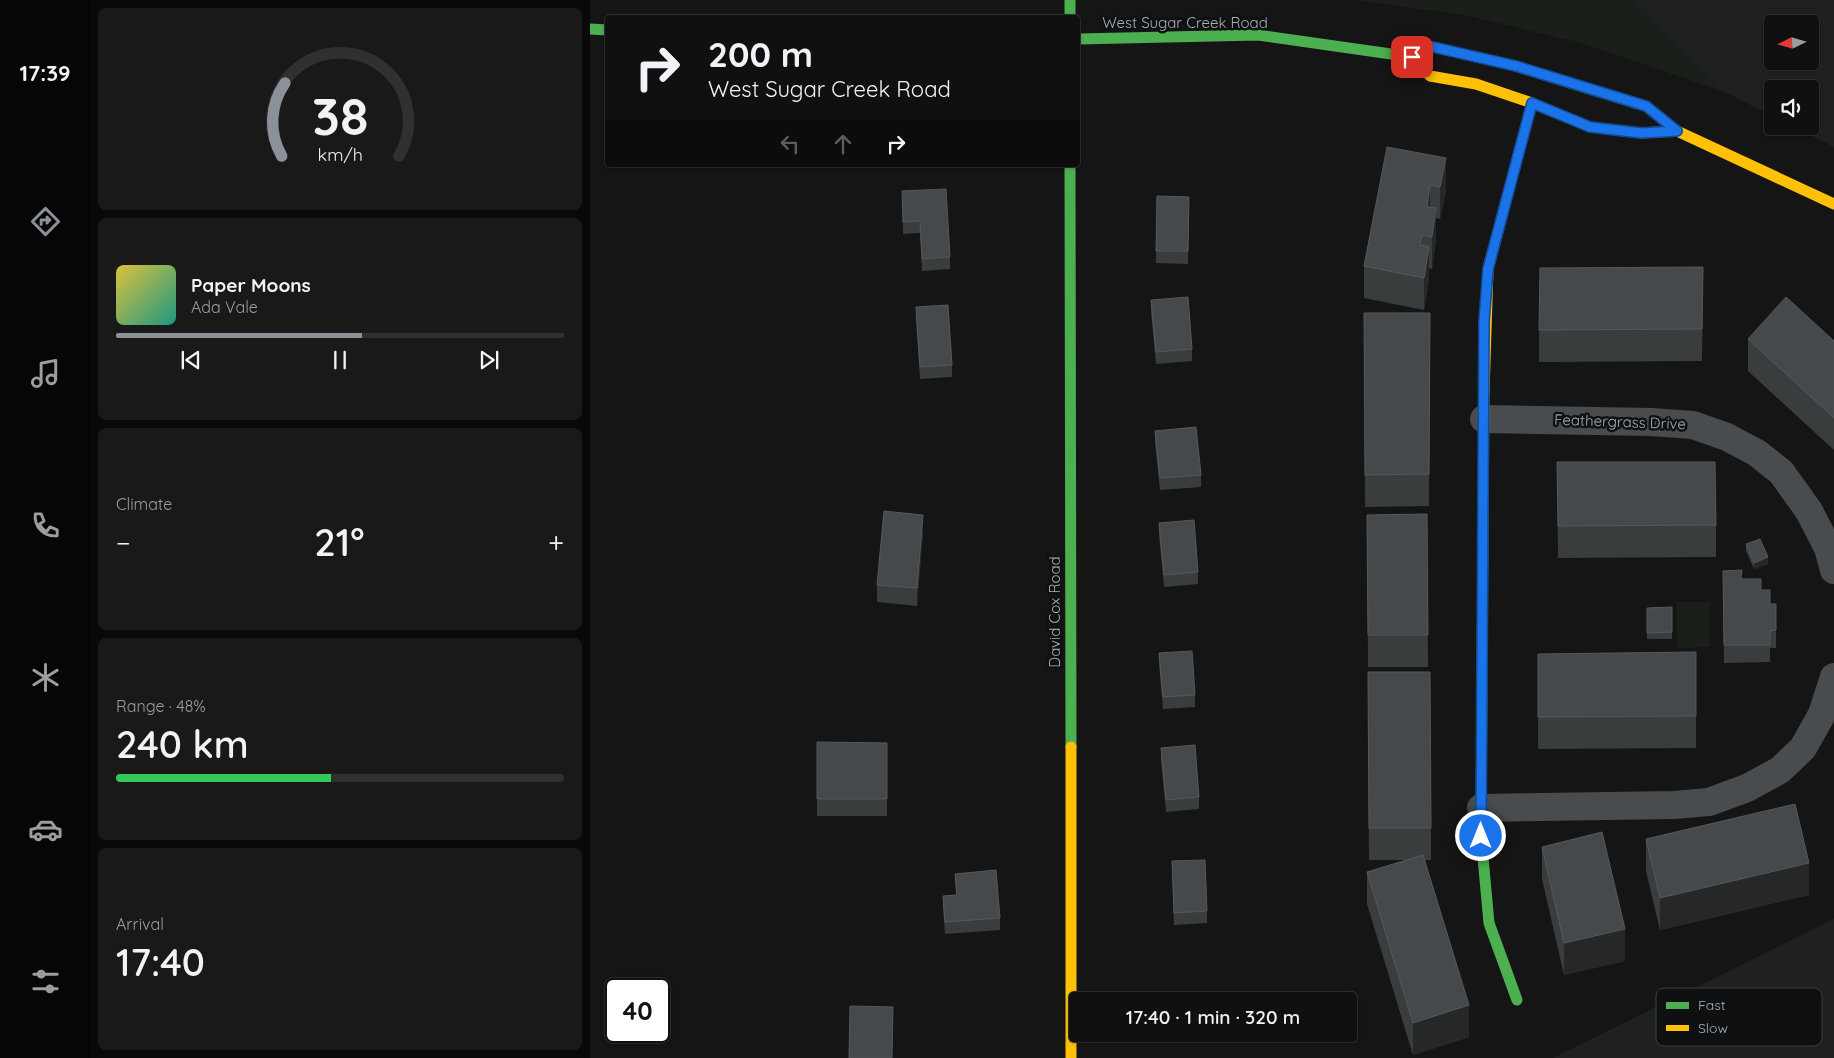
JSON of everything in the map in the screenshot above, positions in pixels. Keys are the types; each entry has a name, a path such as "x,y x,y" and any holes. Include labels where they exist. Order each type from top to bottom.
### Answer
{"main road":[{"path":"1070,0 1070,15"},
{"path":"590,29 605,30"},
{"name":"West Sugar Creek Road","path":"1080,39 1258,35 1412,57"},
{"path":"1677,131 1641,133 1590,127 1532,103 1476,84 1430,76 1412,57 1433,47 1516,66 1646,106 1677,131 1834,204"},
{"path":"1517,1000 1489,923 1481,836 1484,322 1488,269 1532,103"},
{"name":"David Cox Road","path":"1070,167 1071,1058"}],"street":[{"name":"Feathergrass Drive","path":"1484,419 1651,422 1693,425 1728,437 1757,453 1781,472 1809,511 1828,548 1834,570"},
{"path":"1481,808 1674,805 1709,802 1747,788 1780,770 1803,748 1822,714 1834,677"}],"shaded area":[{"path":"1355,0 1634,0 1725,92 1584,44 1465,15"},
{"path":"1634,0 1834,0 1834,147 1810,135 1819,135 1819,80 1764,80 1764,112 1725,92"},
{"path":"1676,602 1710,602 1710,647 1677,648"},
{"path":"1834,919 1834,1058 1553,1058 1656,1007 1656,1046 1822,1046 1822,988 1695,988"}],"building":[{"path":"1387,147 1446,158 1440,187 1430,185 1427,207 1436,208 1432,237 1422,235 1420,245 1429,247 1424,278 1364,266"},
{"path":"946,189 950,257 922,259 920,221 903,222 902,191"},
{"path":"1157,196 1189,197 1188,251 1156,251"},
{"path":"1703,267 1702,329 1539,330 1540,268"},
{"path":"1188,297 1192,349 1156,352 1151,300"},
{"path":"1786,297 1834,341 1834,418 1748,339"},
{"path":"948,305 952,365 920,367 916,307"},
{"path":"1364,313 1430,313 1429,474 1365,475"},
{"path":"1196,427 1201,475 1160,478 1155,431"},
{"path":"1557,462 1715,462 1716,525 1558,526"},
{"path":"884,511 923,515 917,588 877,585"},
{"path":"1427,514 1428,635 1368,635 1367,515"},
{"path":"1194,520 1198,572 1164,575 1159,523"},
{"path":"1760,539 1768,557 1754,563 1746,544"},
{"path":"1742,570 1741,579 1761,579 1761,590 1770,590 1770,604 1776,604 1776,630 1770,631 1770,645 1724,645 1723,571"},
{"path":"1672,607 1672,632 1647,633 1647,608"},
{"path":"1192,651 1195,695 1163,697 1159,653"},
{"path":"1696,652 1696,716 1538,717 1538,654"},
{"path":"1368,672 1430,672 1431,828 1369,828"},
{"path":"817,742 887,743 887,799 817,799"},
{"path":"1195,745 1199,797 1166,800 1161,748"},
{"path":"1795,804 1809,863 1660,898 1646,839"},
{"path":"1602,832 1625,929 1564,943 1542,847"},
{"path":"1423,855 1469,1005 1413,1023 1367,872"},
{"path":"1205,860 1207,911 1174,913 1172,861"},
{"path":"996,870 1000,918 945,922 943,896 957,895 955,874"},
{"path":"850,1006 893,1007 892,1058 849,1058"}],"traffic: fast":[{"path":"1070,0 1070,15"},
{"path":"590,29 605,30"},
{"path":"1080,39 1258,35 1412,57 1433,47 1515,66 1635,103"},
{"path":"1070,167 1071,747"},
{"path":"1484,392 1481,836 1489,923 1517,1000"}],"traffic: slow":[{"path":"1412,57 1430,76 1476,84 1532,103 1590,127 1641,133 1677,131"},
{"path":"1484,392 1488,269 1532,103"},
{"path":"1635,103 1646,106 1677,131 1834,204"},
{"path":"1071,747 1071,1058"}],"route":[{"path":"1412,57 1433,47 1516,66 1646,106 1677,131 1641,133 1590,127 1532,103 1524,140 1508,191 1488,269 1484,322 1481,836"}]}
